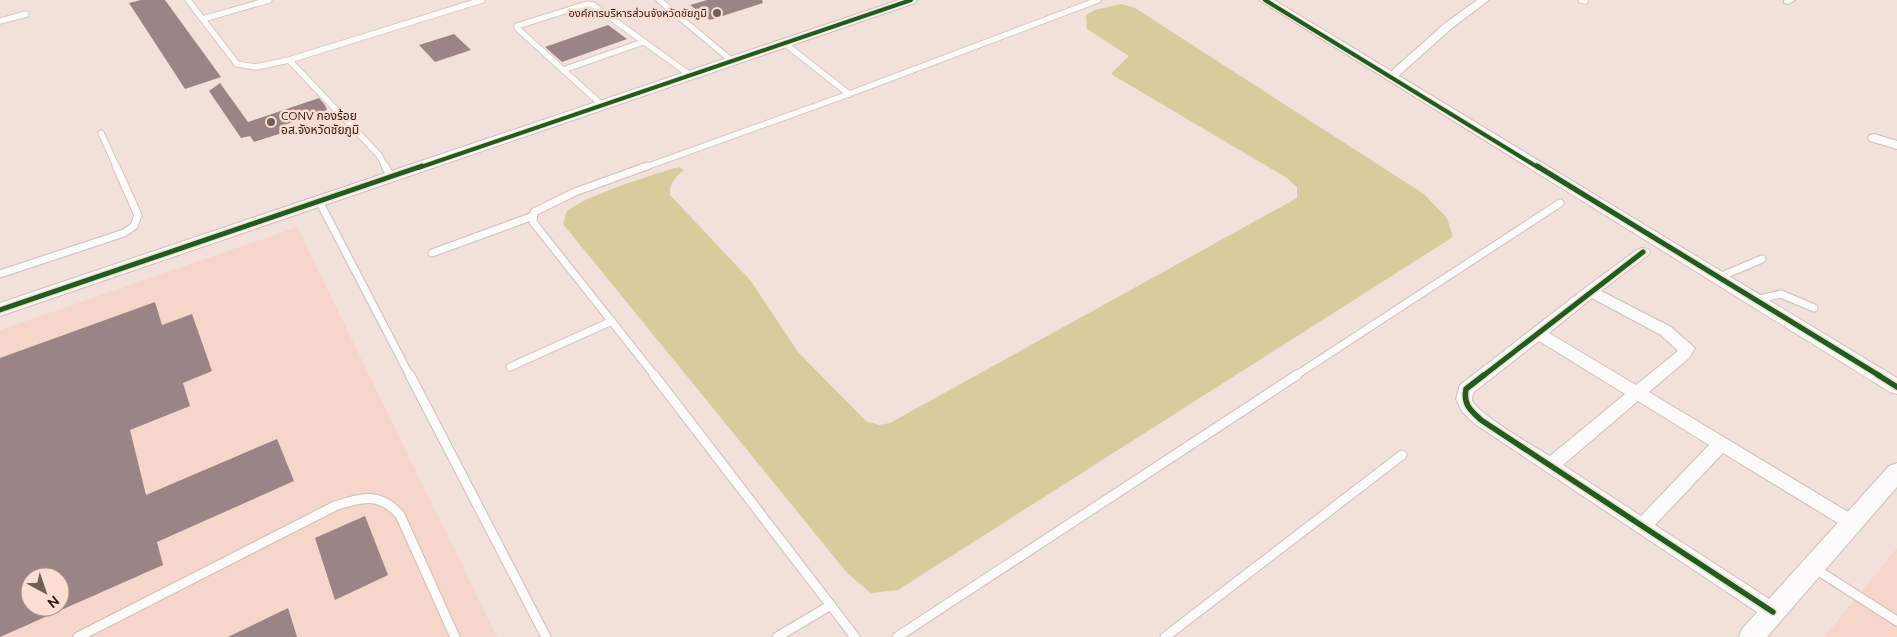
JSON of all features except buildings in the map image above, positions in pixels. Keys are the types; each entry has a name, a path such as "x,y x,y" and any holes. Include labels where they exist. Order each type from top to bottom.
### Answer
{"street":[{"path":"0,310 911,0"},
{"path":"1270,1 1717,278 1897,387"},
{"path":"1391,77 1448,26 1481,1"},
{"path":"1874,138 1897,145"},
{"path":"1643,252 1590,291 1466,389 1464,400 1469,409 1481,420 1773,612"},
{"path":"1550,465 1638,394 1684,354 1687,348 1680,340 1666,331 1590,291"},
{"path":"1538,334 1852,523"},
{"path":"1642,527 1721,444"},
{"path":"1751,637 1897,472"}],"lane":[{"path":"188,0 237,64 246,67 261,67 289,60 482,0"},
{"path":"203,19 269,0"},
{"path":"659,0 732,61"},
{"path":"855,637 612,321 533,222 534,212 576,192 849,94 1098,0"},
{"path":"602,105 518,30 517,26 588,4 690,75"},
{"path":"0,21 26,14"},
{"path":"563,70 643,42"},
{"path":"784,43 849,94"},
{"path":"289,60 379,156 391,177"},
{"path":"0,274 124,233 134,226 138,215 101,133"},
{"path":"319,201 546,637"},
{"path":"897,637 1560,203"},
{"path":"432,253 533,216"},
{"path":"1717,278 1762,260"},
{"path":"1754,300 1781,294 1814,308"},
{"path":"510,367 612,321"},
{"path":"1165,637 1402,455"},
{"path":"78,637 335,506 352,500 368,498 382,500 393,506 400,515 455,637"},
{"path":"1813,567 1897,621"},
{"path":"777,637 831,605"}],"shaded area":[{"path":"1121,4 1135,8 1424,194 1447,218 1453,237 898,590 871,593 848,574 563,224 566,213 585,200 601,193 679,167 684,170 673,181 670,195 751,281 798,352 866,421 879,425 890,423 1297,198 1297,187 1287,178 1111,74 1129,56 1087,29 1086,15 1095,10"},
{"path":"297,227 497,637 0,637 0,330"},
{"path":"1897,548 1897,637 1824,637"}],"cycle path":[{"path":"0,310 911,0"},
{"path":"1265,0 1897,387"},
{"path":"1643,252 1466,389 1464,399 1469,409 1481,420 1773,612"}],"place":[{"name":"องค์การบริหารส่วนจังหวัดชัยภูมิ","path":"717,13"},
{"name":"CONV กองร้อย อส.จังหวัดชัยภูมิ","path":"271,122"}]}
